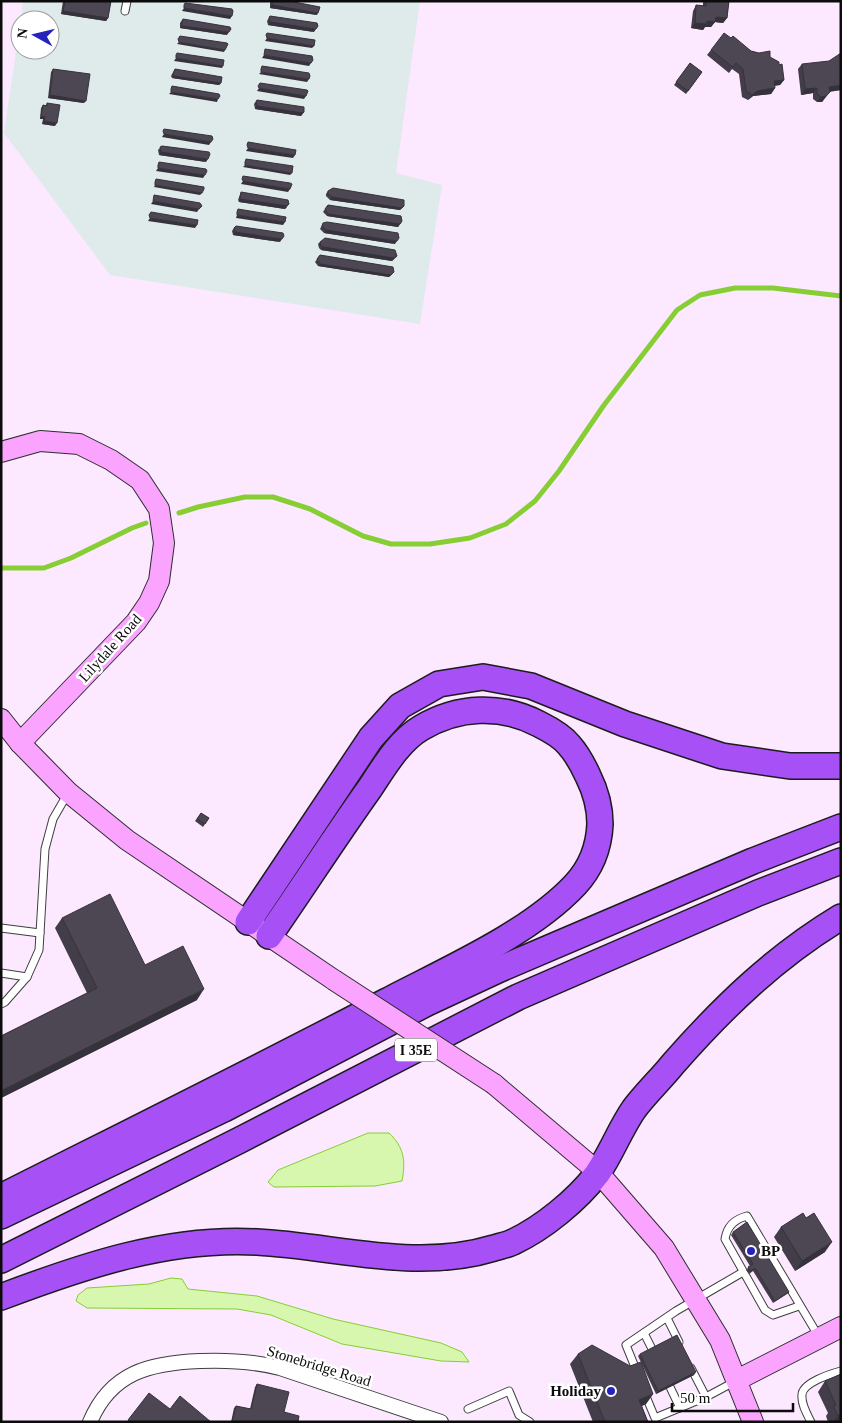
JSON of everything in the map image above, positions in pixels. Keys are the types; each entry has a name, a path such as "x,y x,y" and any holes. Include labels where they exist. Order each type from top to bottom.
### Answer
{"highway":[{"path":"248,922 371,738 400,706 439,684 483,677 531,686 625,724 722,756 790,766 841,766"},
{"path":"1,1197 296,1049 488,948 543,914 576,884 592,861 598,837 600,809 584,766 568,743 547,728 524,716 497,710 470,710 448,715 419,729 399,747 269,936"},
{"name":"I 35E","path":"1,1216 224,1109 427,1003 500,969 753,861 841,827"},
{"name":"I 35E","path":"1,1260 518,997 758,893 841,861"},
{"path":"1,1297 57,1276 103,1262 139,1252 187,1244 257,1242 423,1259 479,1253 512,1242 541,1225 576,1198 598,1172 635,1109 703,1030 739,992 779,959 841,917"}],"street":[{"name":"Lilydale Road","path":"1,452 40,442 79,444 111,460 140,480 159,509 164,543 159,580 149,603 136,622 20,743"},
{"path":"1,719 20,743 68,792 127,840 334,980 494,1084 598,1172 664,1248 720,1340 753,1422"},
{"path":"737,1380 841,1327"},
{"name":"Stonebridge Road","path":"90,1422 102,1399 122,1380 134,1373 160,1364 214,1360 248,1362 280,1368 441,1422"}],"lane":[{"path":"125,11 127,1"},
{"path":"1,1004 6,1002 27,978 39,950 45,849 53,819 68,792"},
{"path":"1,928 40,933"},
{"path":"1,973 27,978"},
{"path":"799,1306 774,1315 765,1310 725,1238 727,1229 739,1218 748,1216 819,1338"},
{"path":"640,1382 626,1345 695,1299 744,1272"},
{"path":"667,1318 684,1353"},
{"path":"644,1333 652,1349"},
{"path":"688,1362 706,1397"},
{"path":"811,1422 803,1403 802,1394 806,1386 830,1374 841,1371"},
{"path":"644,1391 655,1418 706,1397 737,1380"},
{"path":"670,1387 680,1408"},
{"path":"468,1409 509,1391 519,1415 530,1422"}],"shaded area":[{"path":"23,1 420,1 396,173 442,185 420,324 110,275 4,133 15,60 60,60 60,10 22,10"},
{"path":"368,1133 389,1133 394,1138 403,1155 402,1181 375,1186 274,1187 268,1182 278,1170"},
{"path":"171,1278 182,1279 188,1289 257,1296 333,1319 441,1343 462,1352 469,1362 441,1361 342,1344 271,1315 237,1309 87,1308 76,1301 78,1295 87,1288 149,1284"}],"building":[{"path":"65,1 111,1 108,18 63,11"},
{"path":"272,1 289,1 320,7 318,13 272,5"},
{"path":"706,1 729,1 727,18 716,17 715,22 707,21 707,24 695,23 696,5 706,6"},
{"path":"185,3 232,9 232,16 184,8"},
{"path":"270,16 317,23 318,26 316,29 270,22"},
{"path":"183,19 230,27 231,29 229,32 182,26"},
{"path":"267,33 315,40 314,46 267,38"},
{"path":"724,33 731,38 733,36 751,51 759,53 770,51 770,57 779,62 779,65 782,64 784,80 774,81 775,88 757,91 752,95 746,91 743,69 736,63 733,67 711,50"},
{"path":"180,36 228,44 225,50 179,42"},
{"path":"265,49 312,56 313,60 311,63 264,55"},
{"path":"177,53 224,60 223,66 176,58"},
{"path":"841,53 841,85 829,87 830,92 826,96 821,97 817,94 817,88 805,89 802,64 829,61"},
{"path":"690,63 702,72 688,91 676,82"},
{"path":"262,66 309,73 310,76 309,79 261,72"},
{"path":"53,69 90,74 86,101 50,95"},
{"path":"175,69 222,77 221,83 174,76"},
{"path":"260,83 308,91 306,96 259,88"},
{"path":"172,86 219,94 220,96 218,99 171,92"},
{"path":"257,100 304,107 304,112 257,106"},
{"path":"47,103 60,105 57,123 44,121 45,117 41,116 43,105 47,106"},
{"path":"164,129 212,136 213,139 211,142 164,134"},
{"path":"248,142 296,150 295,155 248,148"},
{"path":"160,147 209,152 210,154 208,159 161,152"},
{"path":"246,159 293,166 292,173 245,165"},
{"path":"159,162 206,169 207,171 205,175 158,168"},
{"path":"243,176 292,184 290,189 243,181"},
{"path":"156,179 204,187 204,189 202,193 155,185"},
{"path":"333,188 404,200 404,206 402,208 332,197 328,194 328,191"},
{"path":"241,192 288,200 289,204 287,206 240,199"},
{"path":"154,195 200,203 202,206 199,209 153,201"},
{"path":"328,205 401,216 402,221 400,224 328,214 325,209"},
{"path":"238,209 286,217 285,222 237,215"},
{"path":"151,212 198,220 197,225 150,218"},
{"path":"327,222 398,233 399,238 397,241 326,230 322,226 323,223"},
{"path":"236,226 283,233 284,236 282,239 235,232 234,228"},
{"path":"325,238 395,250 397,256 394,258 323,247 320,242"},
{"path":"320,255 393,267 394,272 391,275 320,264 317,259"},
{"path":"201,813 209,818 205,824 197,819"},
{"path":"110,894 145,965 183,946 204,989 1,1091 1,1036 97,988 62,918"},
{"path":"803,1213 806,1218 814,1213 832,1242 802,1261 781,1227"},
{"name":"BP","path":"747,1222 789,1292 775,1301 755,1268 751,1271 748,1267 753,1264 733,1232"},
{"name":"Holiday","path":"677,1335 696,1372 658,1391 640,1354"},
{"name":"Holiday","path":"592,1345 630,1366 641,1362 653,1394 639,1400 648,1422 605,1422 578,1354"},
{"path":"841,1374 841,1414 838,1416 833,1406 836,1405 825,1381"},
{"path":"257,1384 289,1392 284,1412 299,1416 298,1422 232,1422 236,1406 251,1409"},
{"path":"149,1393 170,1409 180,1396 211,1422 131,1422 128,1420"}],"waterway":[{"path":"179,513 245,497 273,497 310,509 363,536 391,544 430,544 470,538 506,524 535,501 559,471 604,405 677,310 700,295 735,288 773,288 841,296"},
{"path":"1,568 44,568 71,558 146,523"}],"place":[{"name":"BP","path":"751,1251"},
{"name":"Holiday","path":"611,1391"}]}
